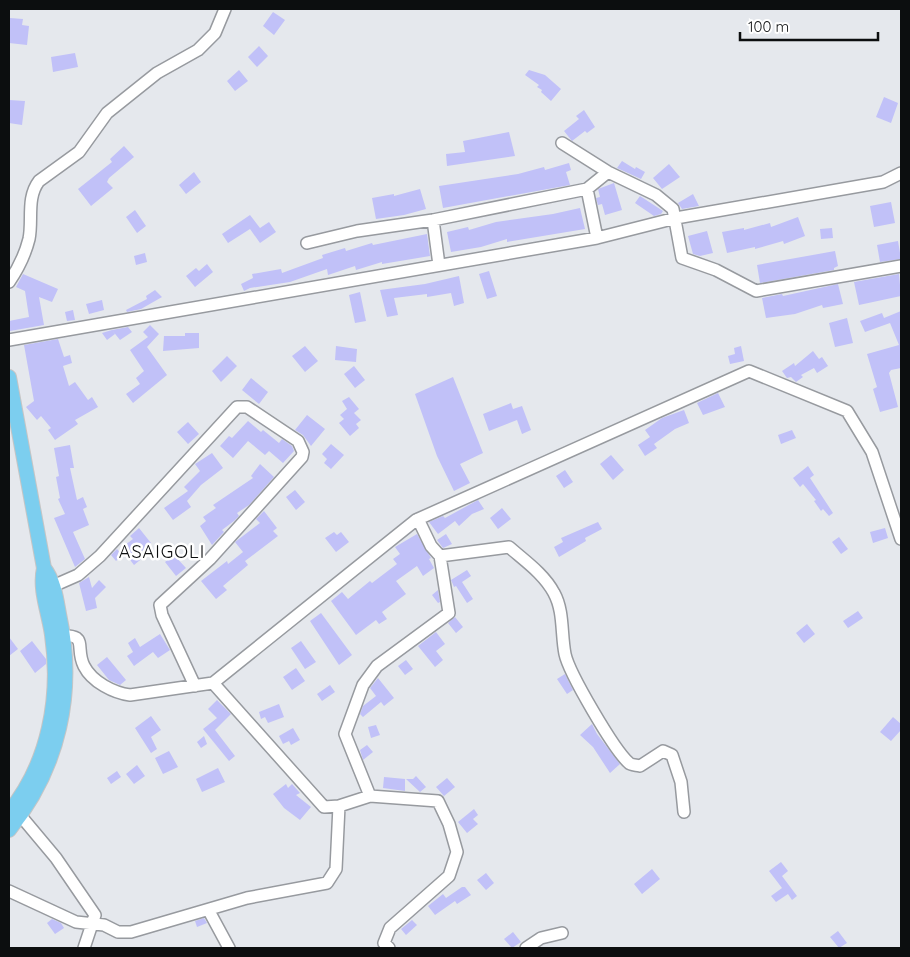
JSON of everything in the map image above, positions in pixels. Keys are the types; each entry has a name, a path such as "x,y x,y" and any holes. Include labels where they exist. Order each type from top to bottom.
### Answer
{"main road":[{"path":"9,377 10,394 44,568 41,580 57,636"},
{"path":"9,830 14,813 41,782 56,743 66,686 57,636 52,578 44,568"}],"street":[{"path":"9,282 23,258 29,237 30,207 39,181 79,152 107,113 157,73 198,50 215,33 225,9"},
{"path":"562,143 608,172 656,195 673,209 682,258 716,270 756,291 901,266"},
{"path":"307,243 357,231 433,220 587,189 608,172"},
{"path":"9,340 597,238 676,218 883,182 901,173"},
{"path":"587,189 597,238"},
{"path":"433,220 439,265"},
{"path":"57,636 74,636 78,640 84,666 96,680 118,694 130,695 213,684 418,519 749,371 847,411 872,452 901,539"},
{"path":"53,586 78,575 100,556 236,407 248,407 298,441 302,446 302,458 210,560 160,605 162,615 195,686"},
{"path":"370,796 345,734 363,685 377,666 449,613 440,556 431,546 418,519"},
{"path":"440,556 509,547 541,574 554,593 558,604 565,655 582,692 617,748 630,764 640,766 663,751 672,755 681,782 684,812"},
{"path":"213,684 324,807 339,806 370,796 438,800 449,824 457,852 449,876 390,928 384,943 389,948"},
{"path":"9,891 76,922 104,925 118,932 131,932 209,911 247,898 327,883 336,868 339,806"},
{"path":"14,813 83,895 96,915 84,948"},
{"path":"209,911 229,948"},
{"path":"526,948 541,938 562,933"}],"building":[{"path":"273,12 285,20 274,35 263,26"},
{"path":"10,18 23,19 22,25 29,26 27,45 9,43"},
{"path":"259,46 268,56 257,67 248,57"},
{"path":"75,53 78,67 53,72 51,57"},
{"path":"239,70 248,81 235,91 227,81"},
{"path":"529,70 545,75 561,89 551,101 537,87 539,85 525,75"},
{"path":"884,97 898,103 891,123 876,117"},
{"path":"9,100 25,101 22,125 9,123"},
{"path":"584,110 595,127 587,133 585,131 572,141 564,131 579,119 576,116"},
{"path":"509,132 515,156 447,166 446,154 465,152 463,141"},
{"path":"124,146 134,157 109,178 107,182 113,188 91,206 78,189 112,162 110,159"},
{"path":"622,161 635,169 636,167 645,172 641,179 617,168"},
{"path":"569,163 571,170 566,172 570,185 443,208 439,186 518,174 544,167 545,170"},
{"path":"669,164 680,177 662,189 653,178"},
{"path":"194,172 201,182 186,194 179,185"},
{"path":"614,183 622,210 605,215 602,204 598,205 596,198 600,197 598,189"},
{"path":"420,189 426,209 404,215 376,219 372,198 394,194 394,196"},
{"path":"693,194 699,206 682,209 678,203"},
{"path":"640,196 663,211 661,214 654,216 635,203"},
{"path":"891,202 895,223 874,227 870,206"},
{"path":"580,208 585,229 507,242 507,239 481,247 451,252 447,232 468,227 469,230 496,222"},
{"path":"135,210 146,226 137,233 126,217"},
{"path":"250,215 260,228 269,222 276,232 260,243 250,229 228,243 222,234"},
{"path":"798,217 805,236 784,244 783,241 755,249 755,247 727,253 722,232 744,228 744,230 770,223 771,227"},
{"path":"832,228 833,238 821,239 820,229"},
{"path":"707,231 713,253 700,256 693,254 688,236"},
{"path":"427,234 430,256 382,264 382,262 356,270 355,266 328,275 327,269 290,282 250,288 244,291 241,284 253,278 252,274 281,269 282,273 323,258 322,255 345,248 346,251 372,243 373,245"},
{"path":"898,241 901,259 880,262 877,245"},
{"path":"835,251 838,266 834,270 760,283 757,265"},
{"path":"145,253 147,262 136,265 134,256"},
{"path":"207,264 213,272 195,287 186,276 196,268 199,271"},
{"path":"489,271 497,296 487,299 479,274"},
{"path":"23,274 58,289 52,302 39,297 44,325 10,331 9,321 29,317 25,291 16,287"},
{"path":"899,274 901,296 859,305 854,282"},
{"path":"459,276 464,303 454,306 451,293 427,297 427,294 394,298 398,315 387,317 380,290 425,284"},
{"path":"838,284 843,304 823,308 822,305 795,314 766,318 762,298 782,294 783,296"},
{"path":"155,290 162,297 141,309 127,312 126,310 147,299 146,296"},
{"path":"360,292 366,321 355,323 349,295"},
{"path":"102,300 104,310 89,314 86,304"},
{"path":"73,310 75,320 67,321 65,312"},
{"path":"901,311 901,368 891,370 889,373 898,407 880,412 873,389 877,387 867,354 899,345 890,323 865,332 860,321 882,313 884,318"},
{"path":"847,318 853,343 835,347 829,323"},
{"path":"150,325 159,334 147,347 167,375 133,403 126,394 140,384 136,378 144,371 130,350 148,337 143,332"},
{"path":"128,327 132,332 120,340 112,330"},
{"path":"112,330 115,334 107,340 102,333"},
{"path":"185,333 199,333 199,348 163,351 164,336 185,336"},
{"path":"58,339 64,357 70,355 72,363 63,366 69,386 75,382 88,400 92,397 98,407 75,420 78,424 55,440 48,430 51,428 41,416 37,420 26,407 34,401 24,345"},
{"path":"305,346 318,361 305,372 292,356"},
{"path":"336,346 357,349 356,362 335,360"},
{"path":"741,346 744,361 730,364 728,356 735,354 734,348"},
{"path":"813,351 819,359 822,357 828,366 817,373 814,368 801,375 803,377 796,382 791,377 787,378 782,371 794,363 795,366"},
{"path":"227,356 237,366 221,382 212,371"},
{"path":"354,366 365,380 355,388 344,374"},
{"path":"453,377 483,453 460,464 470,483 454,491 437,456 415,394"},
{"path":"251,378 268,392 259,404 242,390"},
{"path":"718,393 725,407 703,415 697,403"},
{"path":"349,397 359,409 354,413 361,420 356,424 359,428 350,436 339,423 344,419 340,415 347,409 342,401"},
{"path":"511,403 513,409 522,406 531,430 522,434 517,420 489,431 483,414"},
{"path":"684,410 689,423 675,429 654,444 657,448 645,456 638,445 650,437 645,430 662,418"},
{"path":"307,415 325,429 311,446 303,435 295,430"},
{"path":"248,421 279,443 282,439 292,446 294,451 283,463 269,451 265,455 248,441 233,458 220,446 229,436 232,438"},
{"path":"188,422 199,434 188,444 177,432"},
{"path":"792,430 796,438 781,444 778,435"},
{"path":"331,444 344,455 331,469 324,463 327,459 322,454"},
{"path":"70,445 74,468 70,468 77,500 83,497 87,507 83,509 89,525 73,532 85,559 75,567 54,518 65,514 58,499 60,498 56,477 59,476 54,448"},
{"path":"212,453 223,468 201,485 187,501 191,507 173,520 164,508 188,491 184,487 200,471 195,464"},
{"path":"611,455 624,470 613,480 600,464"},
{"path":"260,464 274,477 249,505 237,513 239,516 222,530 224,532 212,545 200,526 206,521 203,517 216,508 213,505 253,478 251,476"},
{"path":"808,466 814,475 810,478 833,513 829,516 823,509 821,511 814,501 816,500 803,484 800,487 793,478"},
{"path":"565,470 573,482 564,488 556,476"},
{"path":"295,490 305,502 296,510 286,497"},
{"path":"478,500 484,509 472,514 459,526 455,521 438,534 429,522 443,516 445,518"},
{"path":"502,508 511,519 498,529 490,518"},
{"path":"264,511 277,528 273,531 278,536 245,561 248,565 223,586 227,590 216,599 201,581 227,561 228,564 243,552 235,542 260,523 256,519"},
{"path":"598,522 602,529 585,538 586,541 559,557 554,547 563,542 561,538"},
{"path":"139,528 151,543 141,552 145,556 134,565 121,548 133,539 130,536"},
{"path":"885,528 888,538 873,543 870,532"},
{"path":"334,532 337,535 341,532 349,542 336,552 325,538"},
{"path":"417,534 431,558 429,559 434,568 423,576 417,566 396,581 406,594 382,612 387,619 379,624 376,620 356,635 331,601 342,592 348,599 370,581 372,583 397,564 393,559 400,554 395,547"},
{"path":"446,534 452,544 443,548 437,540"},
{"path":"839,537 848,549 841,554 832,542"},
{"path":"117,549 122,555 116,561 111,555"},
{"path":"174,555 186,568 176,576 165,562"},
{"path":"467,570 471,576 462,582 473,599 467,603 456,586 454,587 451,580"},
{"path":"89,577 92,588 99,580 106,587 95,598 97,608 86,611 79,583"},
{"path":"438,590 440,602 438,603 432,595"},
{"path":"858,611 863,618 848,628 843,621"},
{"path":"321,613 352,655 339,665 310,621"},
{"path":"455,617 463,627 456,633 448,623"},
{"path":"807,624 815,634 804,643 796,633"},
{"path":"436,632 445,644 436,651 443,660 435,667 418,646"},
{"path":"160,634 170,650 158,658 153,652 134,666 127,656 133,652 128,643 135,638 140,647"},
{"path":"9,637 18,649 9,656"},
{"path":"32,641 46,659 46,664 35,673 20,651"},
{"path":"301,641 316,662 305,669 291,648"},
{"path":"107,657 126,680 120,685 109,680 97,665"},
{"path":"406,660 413,669 405,675 398,666"},
{"path":"296,668 305,681 292,690 283,677"},
{"path":"565,674 573,690 567,694 557,679"},
{"path":"378,678 394,698 384,706 381,702 363,717 360,714 363,706 376,696 370,688"},
{"path":"330,685 335,692 322,701 317,694"},
{"path":"217,700 231,714 215,730 235,756 229,761 203,729 217,718 208,709"},
{"path":"279,704 284,717 268,723 265,717 261,719 259,712"},
{"path":"151,716 161,730 151,737 157,749 151,753 135,728"},
{"path":"893,717 901,724 901,730 891,741 880,732"},
{"path":"592,724 597,734 620,764 610,773 593,747 580,735"},
{"path":"376,725 380,735 371,738 368,727"},
{"path":"293,728 300,740 291,745 289,741 283,744 279,736"},
{"path":"204,736 207,744 201,748 197,742"},
{"path":"367,745 373,752 363,760 360,750"},
{"path":"169,751 178,767 163,774 155,758"},
{"path":"137,765 145,776 134,784 126,774"},
{"path":"218,768 225,782 202,792 196,779"},
{"path":"117,771 121,777 111,784 107,778"},
{"path":"416,776 426,787 420,792 406,779 413,779"},
{"path":"384,777 405,779 405,791 383,788"},
{"path":"447,778 455,787 444,796 436,787"},
{"path":"286,784 288,788 292,784 300,793 296,795 311,807 300,820 284,808 273,794"},
{"path":"474,809 478,815 473,819 478,824 467,833 458,822"},
{"path":"781,862 788,871 782,876 797,896 792,900 788,894 776,902 771,896 782,888 769,871"},
{"path":"652,869 660,879 642,894 634,884"},
{"path":"486,873 494,883 486,890 477,880"},
{"path":"462,887 465,887 471,895 457,904 455,901 435,915 428,906 443,894 446,898"},
{"path":"204,918 207,923 197,927 195,921"},
{"path":"52,919 61,923 64,928 55,934 47,923"},
{"path":"412,920 417,925 406,935 401,929"},
{"path":"838,931 847,943 839,948 830,937"},
{"path":"513,932 521,942 512,948 504,939"}],"district":[{"name":"ASAIGOLI","path":"162,551"}]}
